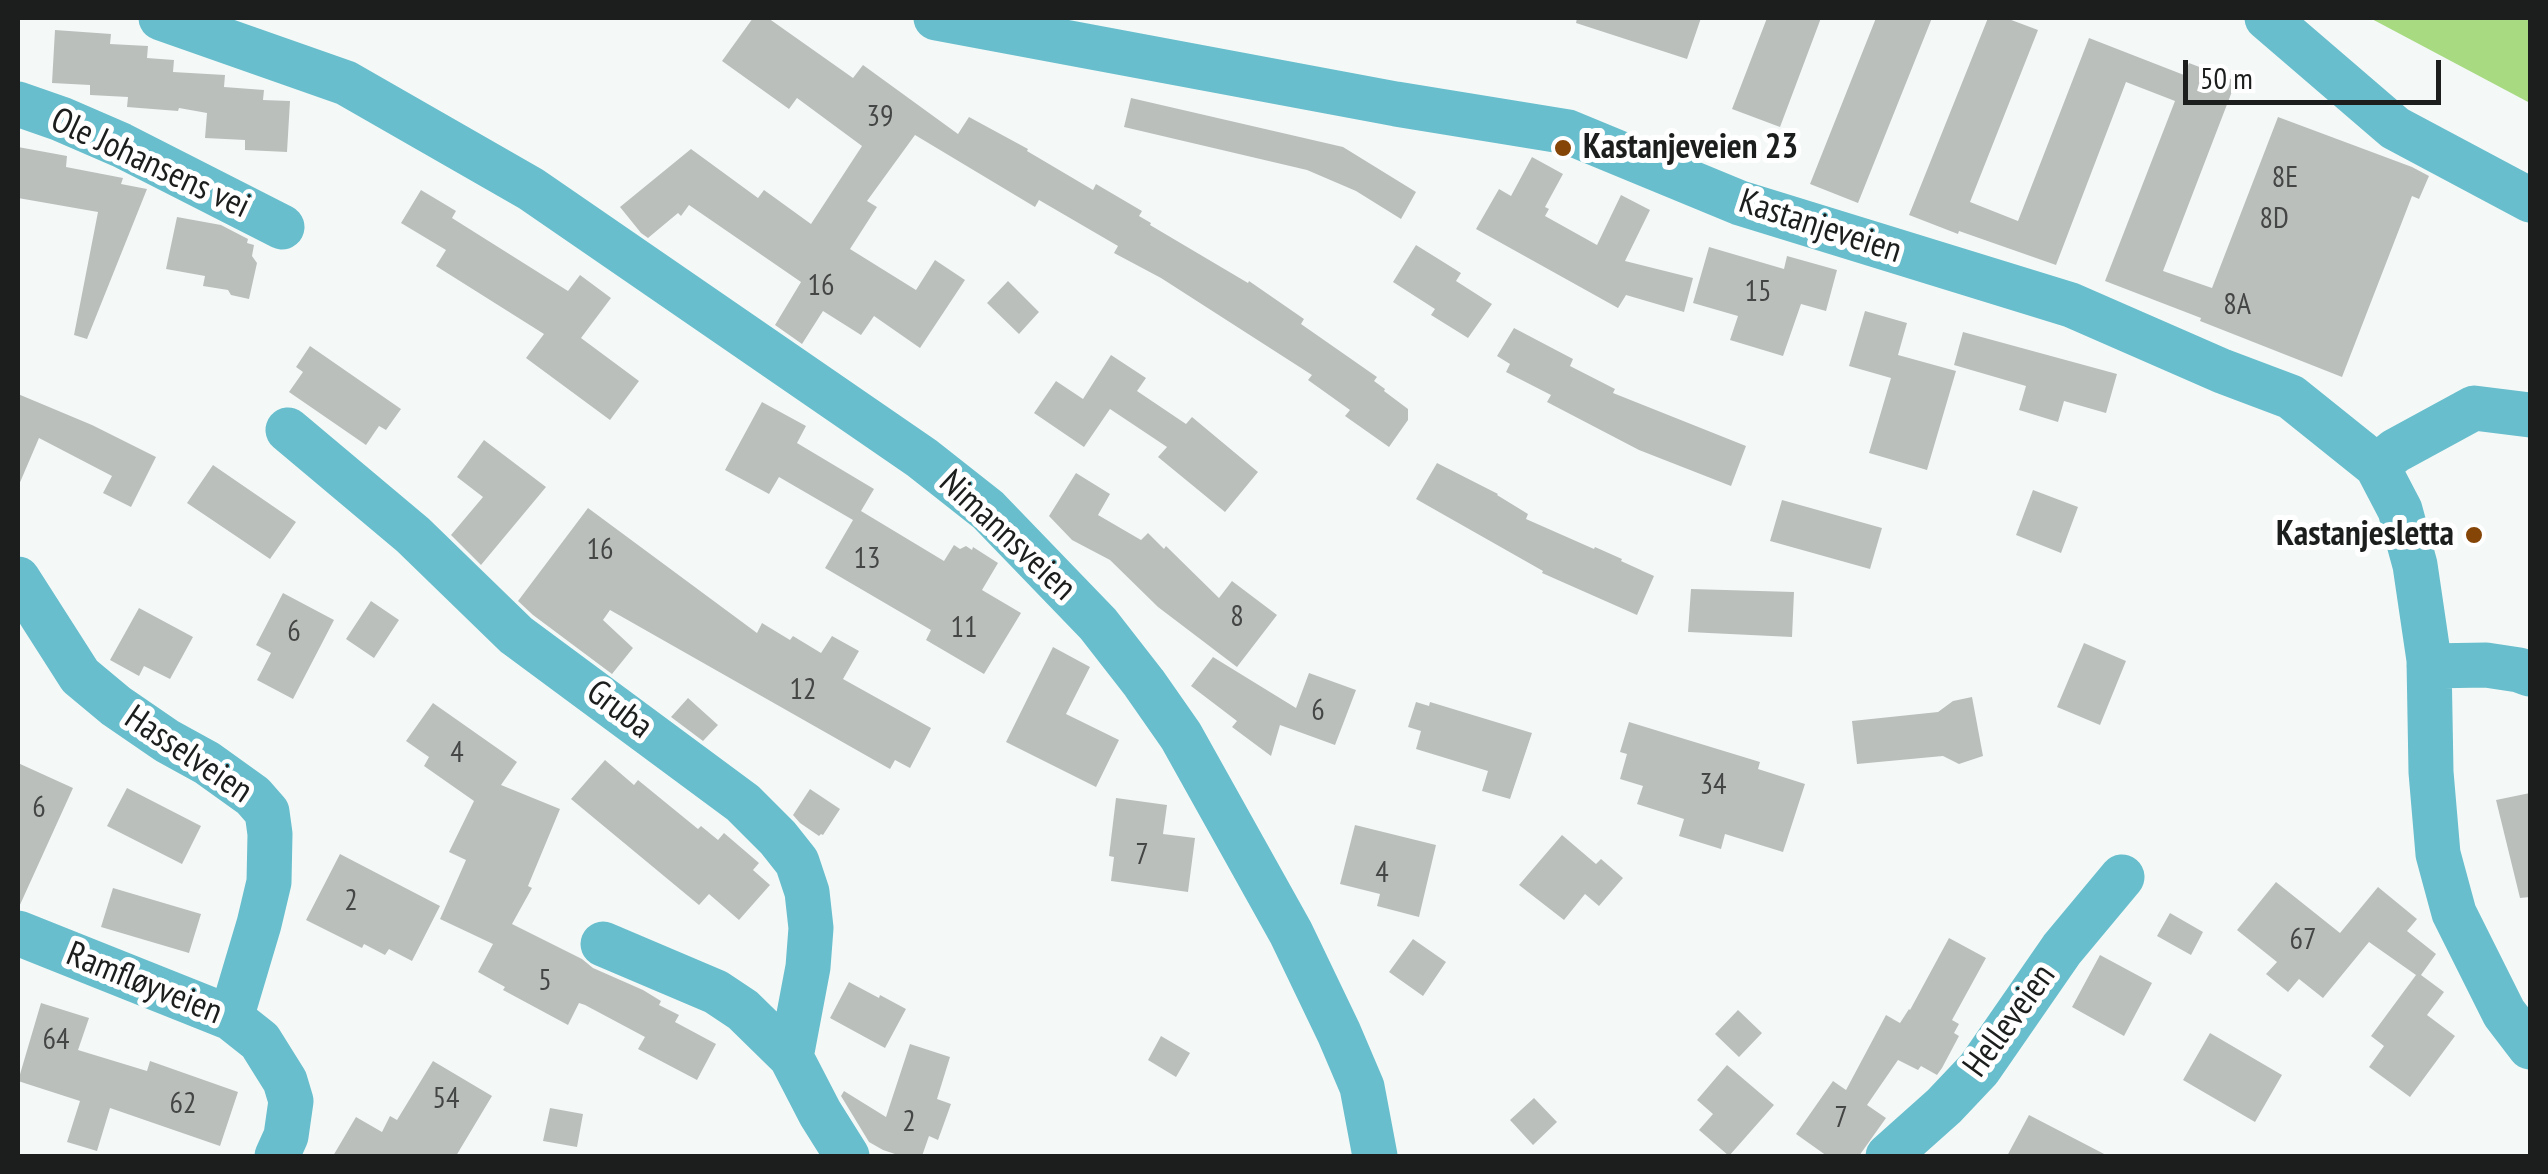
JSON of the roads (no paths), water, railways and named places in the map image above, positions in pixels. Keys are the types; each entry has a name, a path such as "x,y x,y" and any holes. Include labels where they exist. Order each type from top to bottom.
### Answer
{"street":[{"name":"Nimannsveien","path":"161,18 346,84 531,189 922,458 988,510 1098,624 1180,736 1291,934 1339,1033 1362,1086 1375,1156"},
{"name":"Kastanjeveien","path":"936,18 1568,132 1740,203 2072,305 2222,371 2291,396 2377,466"},
{"path":"2266,18 2395,128 2530,200"},
{"name":"Ole Johansens vei","path":"18,104 121,146 282,227"},
{"path":"2530,414 2474,408 2395,450 2377,466 2400,510 2414,565 2429,666 2431,772 2438,854 2454,913 2504,1012 2530,1047"},
{"name":"Gruba","path":"288,430 413,536 516,635 743,803 778,838 797,862 807,892 811,928 808,967 791,1057"},
{"name":"Hasselveien","path":"18,579 80,676 116,706 254,796 267,812 269,882 231,1018"},
{"path":"2429,666 2486,665 2530,674"},
{"name":"Helleveien","path":"1888,1156 1978,1069 2062,949 2122,877"},
{"name":"Ramfløyveien","path":"18,933 231,1018 260,1041 285,1081 290,1101 286,1136 277,1156"},
{"path":"603,944 719,994 743,1010 791,1057 847,1156"}],"place":[{"name":"Kastanjeveien 23","path":"1563,148"},
{"name":"Kastanjesletta","path":"2474,535"}]}
